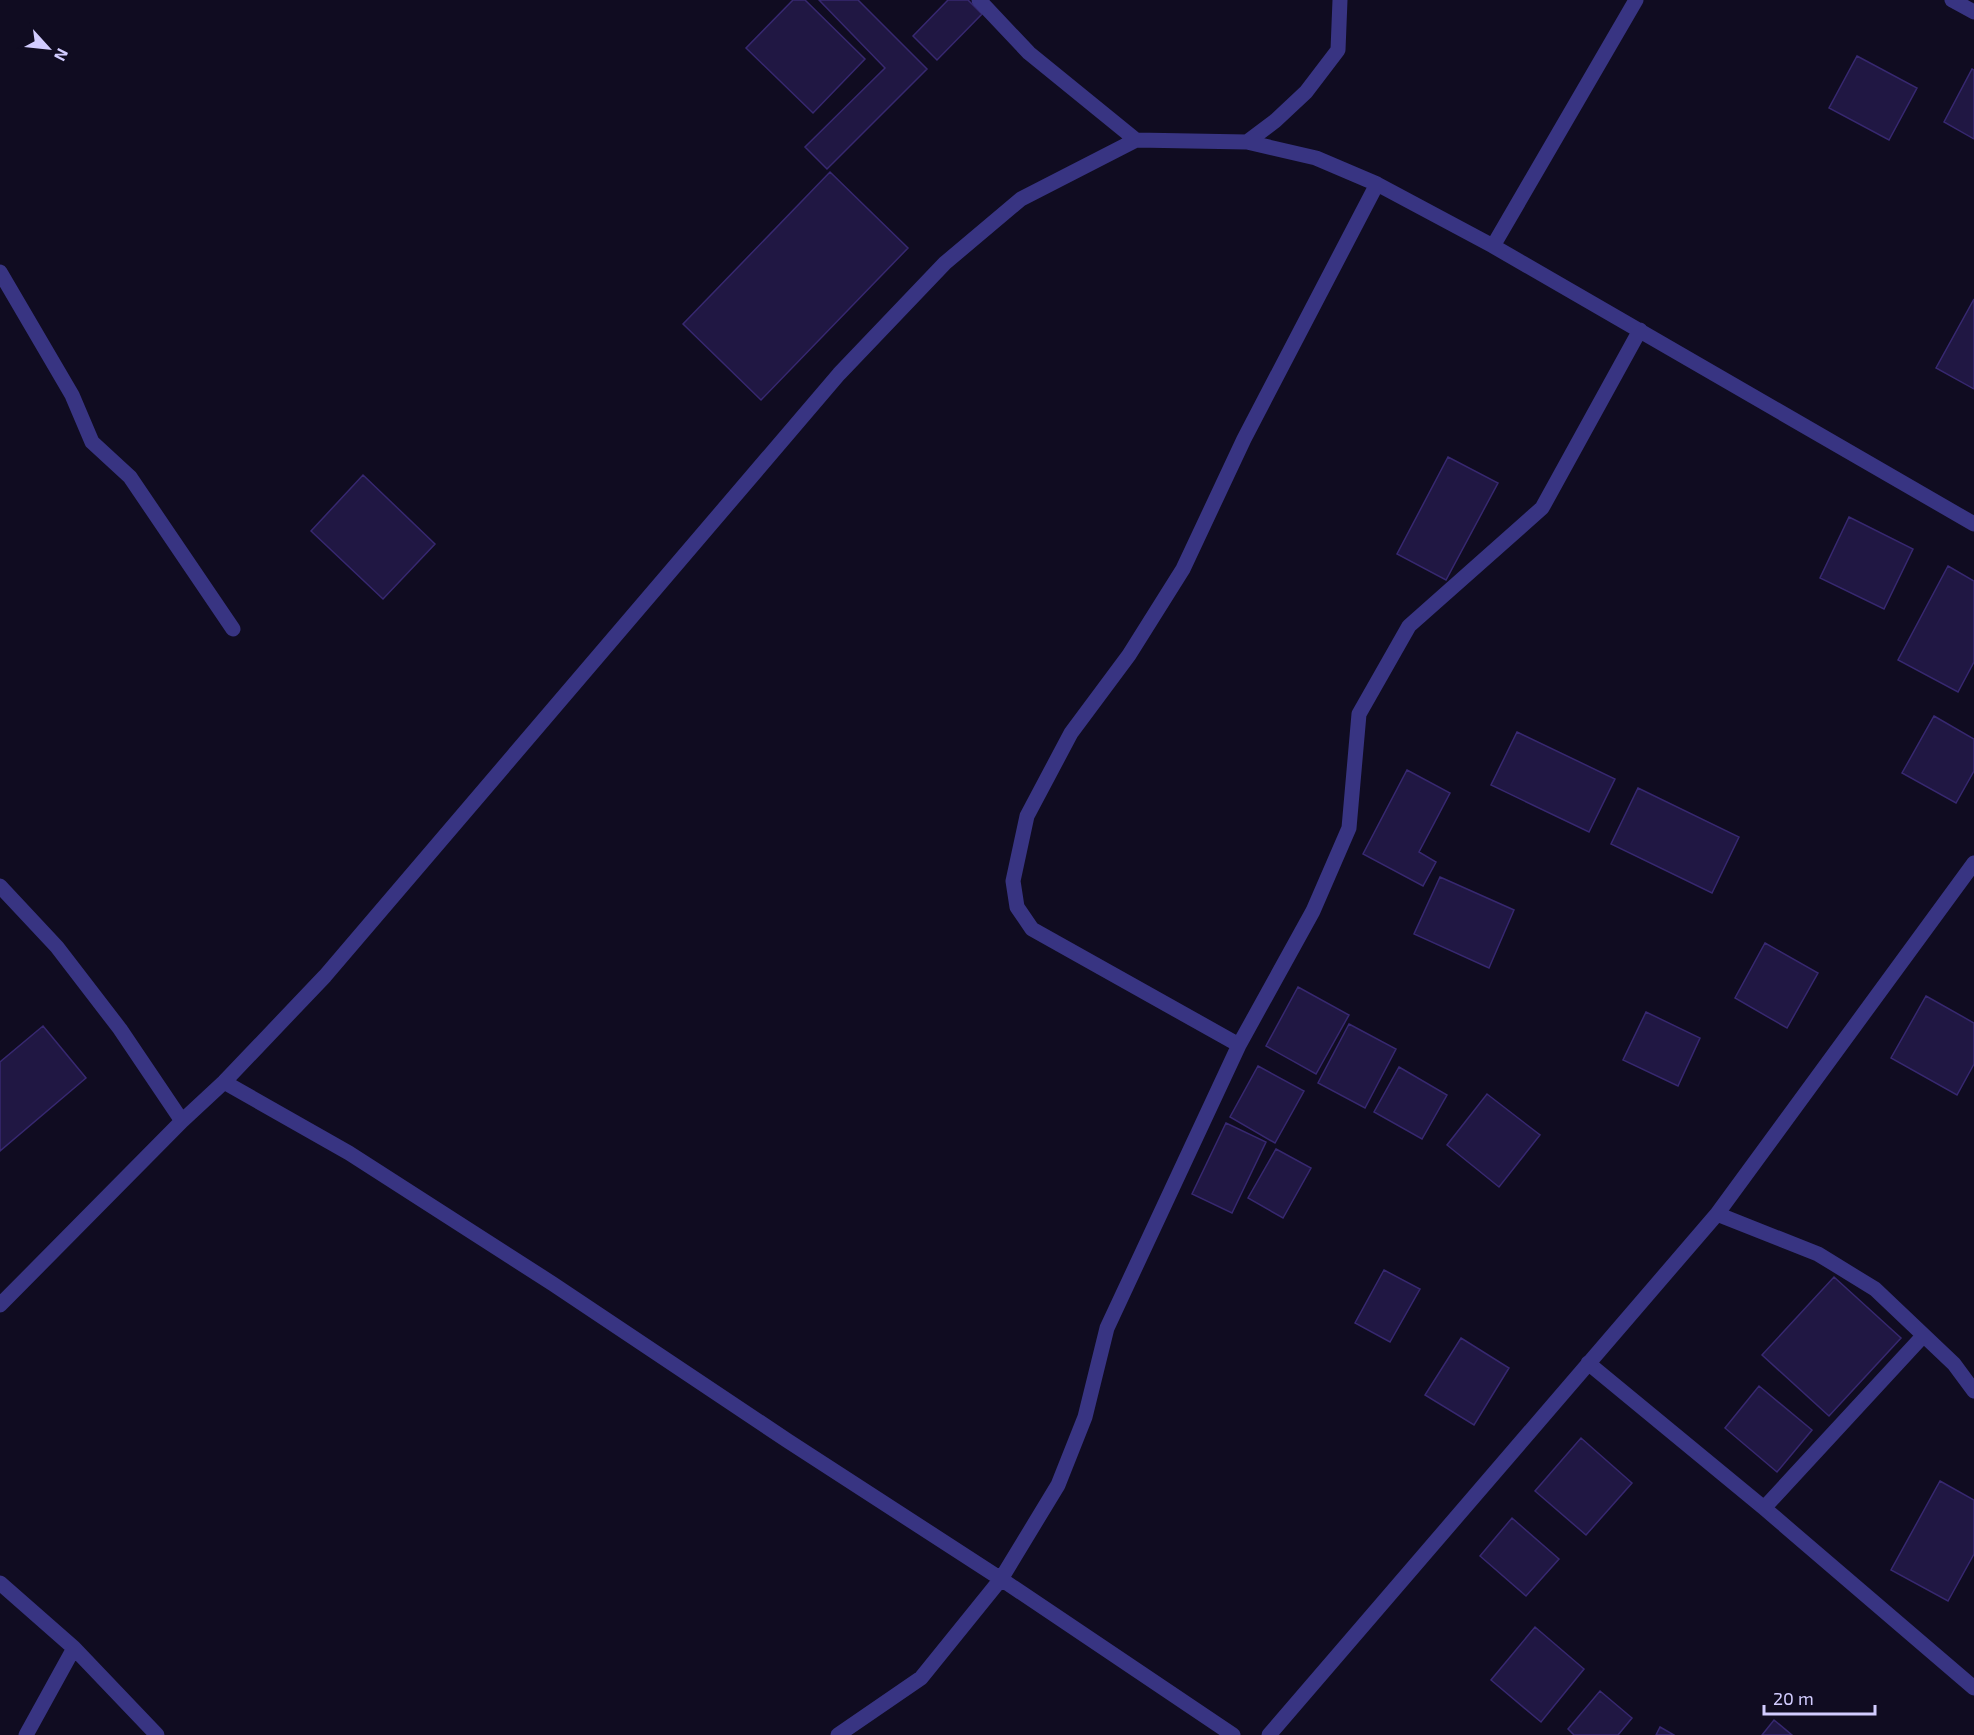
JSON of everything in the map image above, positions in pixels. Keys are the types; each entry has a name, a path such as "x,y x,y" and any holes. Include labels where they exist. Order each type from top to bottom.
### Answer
{"street":[{"path":"979,0 1029,53 1136,140"},
{"path":"1247,142 1275,121 1306,92 1338,50 1341,0"},
{"path":"1493,246 1636,0"},
{"path":"1952,0 1974,12"},
{"path":"0,1305 182,1121 224,1082 325,976 839,374 937,272 1021,199 1136,140 1247,142 1316,158 1377,184 1493,246 1974,524"},
{"path":"1239,1045 1032,928 1017,907 1013,881 1027,816 1071,733 1129,655 1183,568 1244,440 1377,184"},
{"path":"0,272 72,394 92,442 129,477 233,629"},
{"path":"838,1735 921,1678 1001,1579 1058,1485 1085,1417 1107,1328 1239,1045 1313,911 1349,828 1359,714 1409,626 1542,508 1640,330"},
{"path":"1269,1735 1717,1214 1974,863"},
{"path":"0,886 64,956 120,1029 182,1121"},
{"path":"224,1082 350,1153 1001,1579 1233,1735"},
{"path":"1717,1214 1818,1254 1875,1289 1954,1364 1974,1391"},
{"path":"1764,1508 1923,1336"},
{"path":"1588,1363 1764,1508 1974,1688"},
{"path":"0,1583 74,1648 157,1735"},
{"path":"26,1735 74,1648"}],"building":[{"path":"793,0 805,0 865,59 813,113 746,48"},
{"path":"819,0 858,0 927,69 827,169 805,147 885,68"},
{"path":"948,0 968,0 982,14 937,60 913,36"},
{"path":"1857,56 1917,88 1889,140 1829,108"},
{"path":"1972,69 1974,70 1974,139 1944,122"},
{"path":"830,172 908,248 761,400 683,324"},
{"path":"1974,299 1974,389 1936,368"},
{"path":"1448,457 1498,483 1446,580 1397,554"},
{"path":"363,475 435,544 383,599 311,531"},
{"path":"1849,517 1913,549 1884,609 1820,578"},
{"path":"1948,566 1974,581 1974,662 1958,692 1898,660"},
{"path":"1934,716 1974,739 1974,771 1956,803 1902,773"},
{"path":"1517,732 1615,779 1589,832 1491,785"},
{"path":"1407,770 1450,793 1419,852 1436,862 1423,886 1363,854"},
{"path":"1638,788 1739,837 1712,893 1611,844"},
{"path":"1440,877 1514,910 1489,968 1414,934"},
{"path":"1765,943 1818,973 1787,1028 1735,998"},
{"path":"1298,987 1349,1015 1316,1074 1266,1046"},
{"path":"1926,996 1974,1023 1974,1064 1957,1095 1891,1058"},
{"path":"1646,1012 1700,1038 1678,1086 1623,1060"},
{"path":"1349,1024 1396,1049 1365,1108 1318,1083"},
{"path":"43,1026 86,1078 0,1151 0,1062"},
{"path":"1258,1066 1304,1091 1275,1143 1230,1117"},
{"path":"1399,1067 1447,1095 1422,1139 1374,1112"},
{"path":"1487,1094 1540,1135 1499,1187 1447,1145"},
{"path":"1226,1123 1266,1142 1232,1213 1192,1194"},
{"path":"1276,1149 1311,1168 1283,1218 1248,1198"},
{"path":"1384,1270 1420,1289 1390,1342 1355,1323"},
{"path":"1834,1277 1901,1338 1829,1416 1762,1355"},
{"path":"1461,1338 1509,1368 1474,1425 1425,1395"},
{"path":"1759,1386 1812,1430 1777,1472 1725,1428"},
{"path":"1581,1438 1632,1483 1586,1535 1535,1491"},
{"path":"1940,1481 1974,1500 1974,1554 1948,1601 1891,1570"},
{"path":"1512,1518 1559,1559 1526,1596 1480,1556"},
{"path":"1535,1627 1584,1669 1541,1722 1491,1680"},
{"path":"1600,1691 1632,1718 1618,1735 1574,1735 1568,1729"},
{"path":"1774,1720 1792,1735 1762,1735"},
{"path":"1660,1727 1674,1735 1656,1735"}]}
